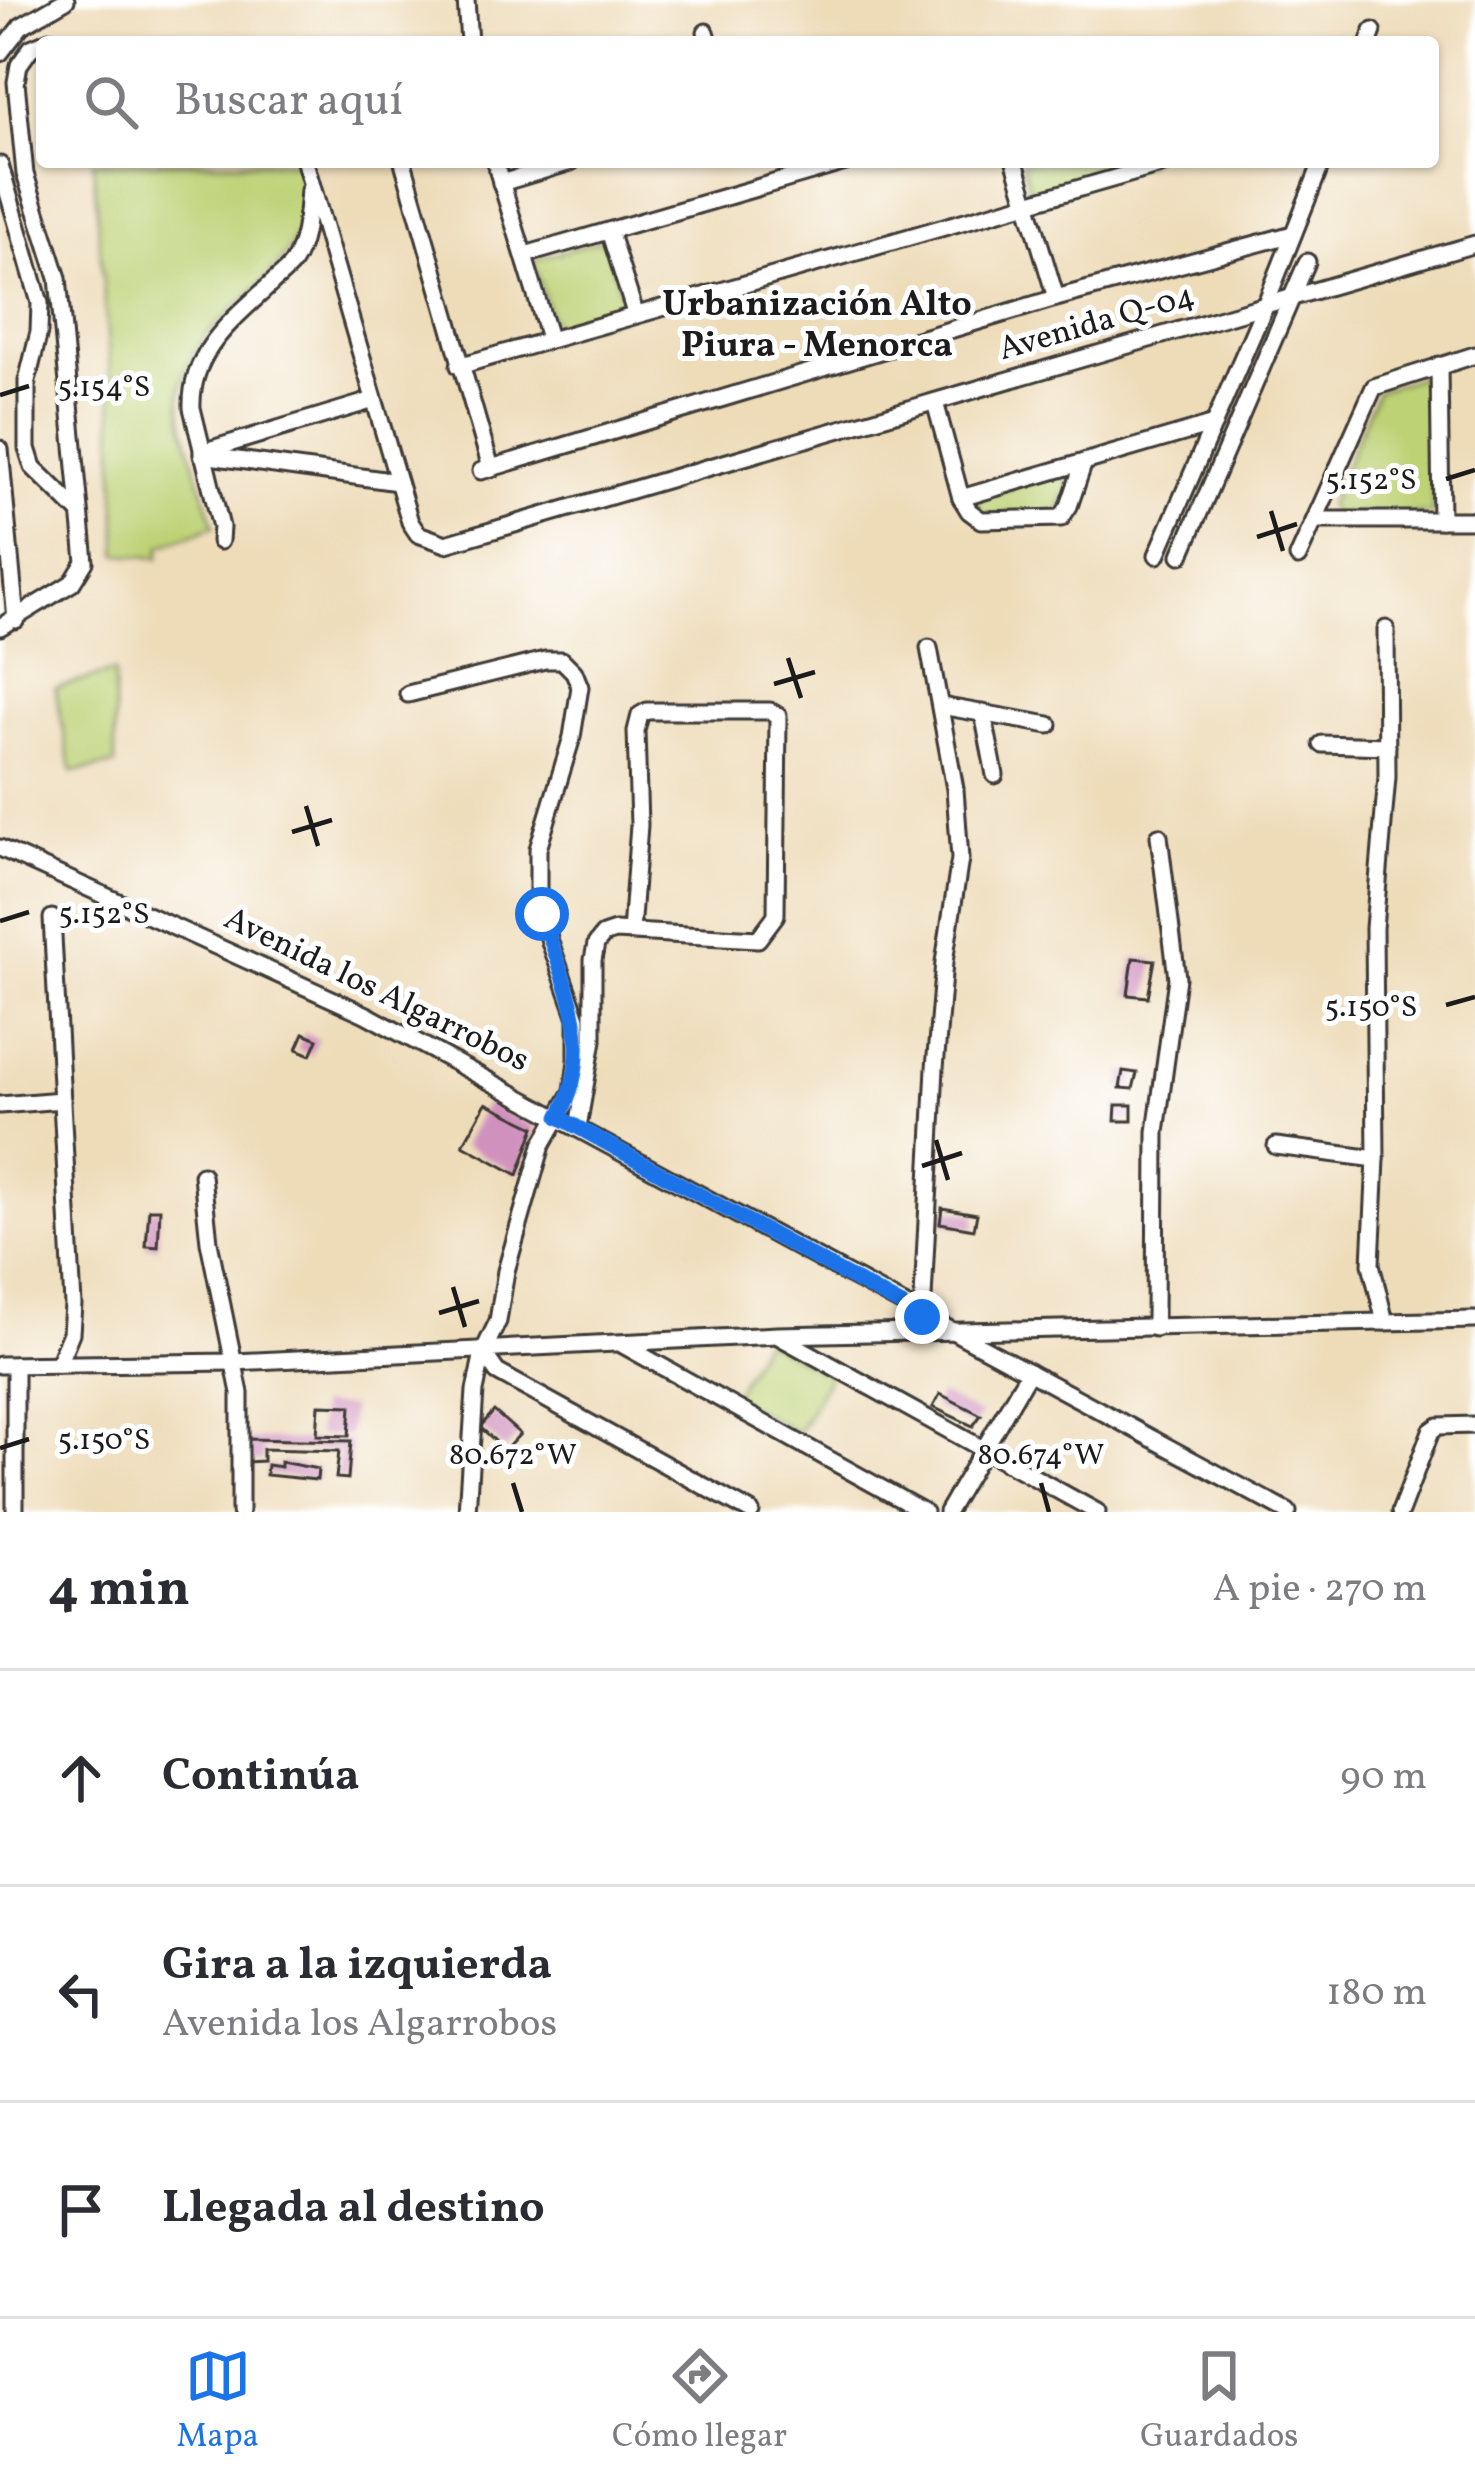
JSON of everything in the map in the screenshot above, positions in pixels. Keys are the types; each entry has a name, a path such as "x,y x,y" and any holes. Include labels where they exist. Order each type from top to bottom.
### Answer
{"street":[{"path":"0,53 21,26 66,0"},
{"path":"466,0 469,36"},
{"path":"8,624 72,583 85,562 58,278 25,174 16,82 19,65 36,46"},
{"path":"0,165 40,303 39,332 27,381 27,448 33,467 80,513"},
{"path":"202,454 398,482 307,168"},
{"path":"406,168 459,366 1149,168"},
{"path":"497,168 549,338"},
{"path":"501,182 550,168"},
{"path":"525,255 825,168"},
{"path":"1017,168 1056,298"},
{"path":"1157,555 1320,168"},
{"path":"220,541 191,388 198,365 217,335 292,264 305,229 310,181"},
{"path":"610,231 635,314"},
{"name":"Avenida Q-04","path":"459,366 486,470 1056,298 1293,234"},
{"name":"Avenida Q-04","path":"398,482 418,534 431,541 459,542 1475,244"},
{"path":"1181,555 1307,262"},
{"path":"1298,557 1374,387 1475,355"},
{"path":"1439,365 1441,520"},
{"path":"202,454 374,400"},
{"path":"935,402 961,498 981,520 1061,518 1084,462"},
{"path":"961,498 1214,424"},
{"path":"0,449 8,624"},
{"path":"1315,520 1475,520"},
{"path":"1385,1322 1371,1264 1376,1159 1374,928 1387,746 1386,629"},
{"path":"922,1317 935,1067 960,859 955,789 929,648"},
{"path":"408,694 544,660 562,660 580,687 572,737 538,850 542,914 577,1018 573,1091 542,1145 506,1271 498,1321 483,1352 475,1390 467,1512"},
{"path":"941,706 1049,724"},
{"path":"578,1127 593,1040 596,944 603,934 758,939 776,915 778,716 770,711 647,711 640,715 631,932"},
{"path":"983,713 995,775"},
{"path":"1322,744 1387,746"},
{"path":"1155,1328 1156,1132 1177,979 1159,836"},
{"name":"Avenida los Algarrobos","path":"0,848 365,1014 1288,1512"},
{"path":"52,918 73,1305 71,1333 58,1364"},
{"path":"0,1105 62,1100"},
{"path":"1276,1146 1376,1159"},
{"path":"202,1175 208,1242 239,1393 240,1512"},
{"path":"15,1512 8,1365 235,1362 777,1335 1475,1320"},
{"path":"777,1335 1097,1512"},
{"path":"623,1345 924,1512"},
{"path":"483,1352 497,1372 751,1512"},
{"path":"947,1512 1029,1372"},
{"path":"1400,1512 1430,1431 1438,1426 1475,1425"}],"green space":[{"path":"93,168 298,168 303,203 296,235 279,263 209,333 191,359 181,390 187,438 214,526 161,546 159,558 118,554 112,395"},
{"path":"1024,168 1129,168 1035,195 1030,193"},
{"path":"601,240 606,243 625,310 622,316 556,335 533,260"},
{"path":"1428,374 1434,381 1432,514 1333,514 1328,506 1377,391"},
{"path":"1061,472 1069,485 1058,513 983,515 978,509 979,498"},
{"path":"114,672 115,765 72,772 55,688"},
{"path":"764,1340 829,1376 798,1433 732,1397"}],"building":[{"path":"1133,958 1155,960 1148,997 1128,995"},
{"path":"304,1033 318,1039 311,1055 297,1049"},
{"path":"1123,1071 1137,1073 1133,1089 1120,1088"},
{"path":"486,1103 535,1127 518,1175 463,1145"},
{"path":"1116,1105 1132,1105 1132,1121 1115,1121"},
{"path":"942,1208 977,1214 974,1229 940,1223"},
{"path":"149,1209 160,1209 158,1247 146,1246"},
{"path":"940,1394 981,1415 973,1426 933,1407"},
{"path":"319,1405 351,1406 349,1436 317,1435"},
{"path":"494,1411 520,1434 505,1450 480,1427"},
{"path":"245,1439 351,1441 348,1479 336,1478 339,1451 263,1449 263,1461 247,1462"},
{"path":"281,1462 318,1469 317,1480 266,1475 267,1465 281,1467"}],"district":[{"name":"Urbanización Alto Piura - Menorca","path":"817,326"}],"route":[{"path":"542,914 577,1018 573,1091 559,1117 922,1317"}]}
